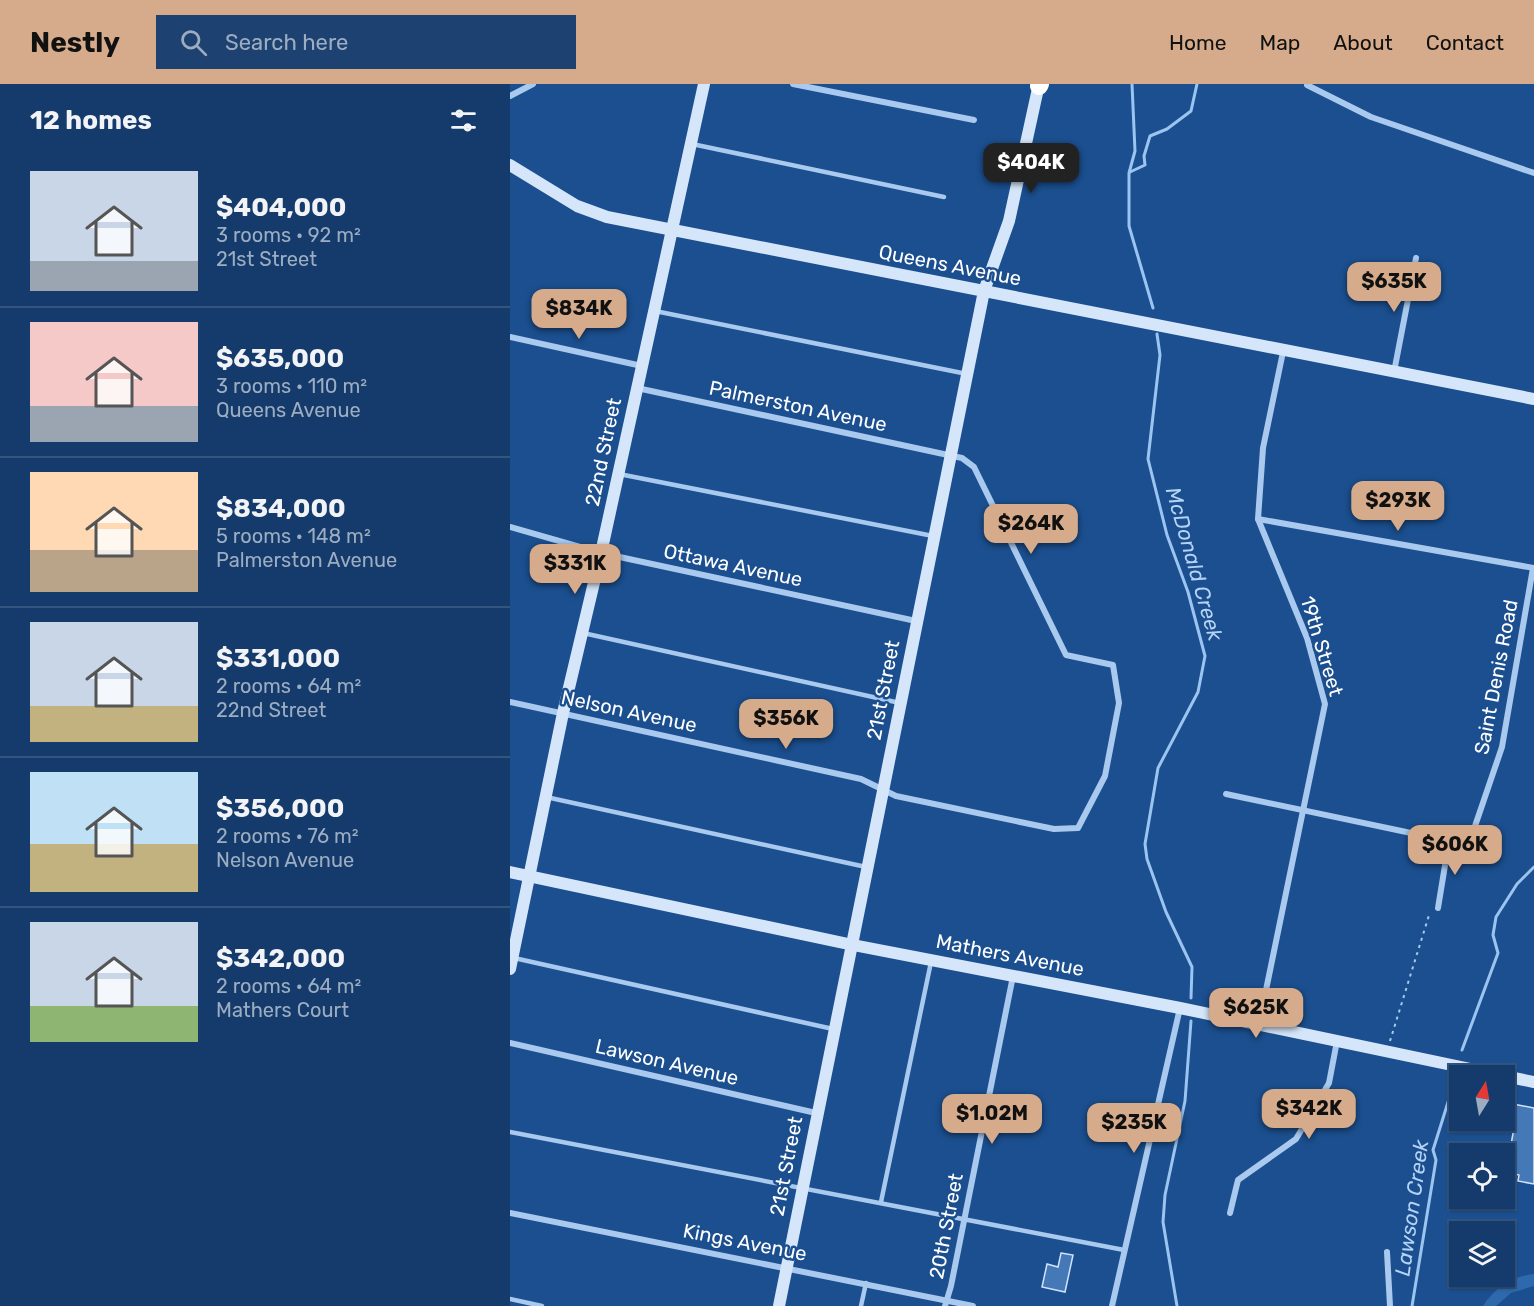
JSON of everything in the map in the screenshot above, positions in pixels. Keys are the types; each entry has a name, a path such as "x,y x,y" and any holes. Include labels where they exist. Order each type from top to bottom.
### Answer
{"street":[{"path":"510,96 533,84"},
{"name":"22nd Street","path":"511,964 563,713 602,553 704,84"},
{"path":"793,84 974,120"},
{"name":"21st Street","path":"779,1306 816,1113 853,945 933,536 984,291 1009,221 1039,85"},
{"path":"1307,85 1371,117 1534,173"},
{"name":"Queens Avenue","path":"510,165 577,206 607,217 672,228 1283,352 1534,399"},
{"path":"1394,372 1416,258"},
{"path":"510,338 642,366"},
{"name":"19th Street","path":"1259,1024 1325,704 1307,638 1258,519 1263,448 1283,352"},
{"name":"Palmerston Avenue","path":"637,388 962,458 974,467 981,477 1066,655 1113,665 1119,703 1105,776 1078,828 1054,829"},
{"path":"1258,519 1534,568"},
{"name":"Ottawa Avenue","path":"510,527 602,553 916,621"},
{"name":"Saint Denis Road","path":"1449,841 1474,829 1503,747 1534,568"},
{"name":"Nelson Avenue","path":"510,702 861,779 896,796 1054,829"},
{"path":"1226,794 1304,813 1449,841 1437,908"},
{"name":"Mathers Avenue","path":"510,872 853,945 1180,1008 1453,1065"},
{"name":"20th Street","path":"946,1303 1013,976"},
{"path":"1112,1306 1180,1008"},
{"path":"1230,1213 1238,1179 1296,1139 1329,1083 1337,1041"},
{"name":"Lawson Avenue","path":"510,1043 816,1113"},
{"name":"Mathers Avenue","path":"1515,1078 1534,1082"},
{"name":"Kings Avenue","path":"510,1214 866,1283 946,1303 973,1306"},
{"path":"1387,1252 1390,1306"}],"lane":[{"path":"691,144 945,197"},
{"path":"655,311 967,374"},
{"path":"619,474 933,536"},
{"path":"581,633 900,703"},
{"path":"545,797 868,867"},
{"path":"881,1202 932,960"},
{"path":"511,964 833,1029"},
{"path":"510,1132 802,1186 1124,1250"},
{"path":"861,1306 866,1283"},
{"path":"510,1299 542,1306"}],"path":[{"path":"1387,1051 1427,914 1437,908"}],"shaded area":[{"path":"1534,1274 1534,1286 1511,1293 1496,1306 1483,1306 1501,1287 1515,1287 1515,1278"}],"building":[{"path":"1515,1104 1534,1108 1534,1184 1518,1181 1519,1175 1515,1174 1515,1143 1511,1143 1515,1131"},
{"path":"1061,1253 1073,1255 1065,1292 1042,1287 1047,1264 1058,1267"}],"waterway":[{"name":"McDonald Creek","path":"1132,84 1135,151 1129,173 1129,226 1153,308"},
{"path":"1130,172 1145,165 1144,156 1150,136 1167,129 1191,111 1197,84"},
{"name":"McDonald Creek","path":"1157,334 1160,355 1148,459 1167,535 1188,592 1205,656 1198,692 1158,768 1145,844 1147,859 1166,912 1192,967 1191,998"},
{"name":"Lawson Creek","path":"1462,1050 1498,953 1493,935 1496,917 1517,884 1534,867"},
{"name":"McDonald Creek","path":"1177,1306 1163,1222 1165,1195 1185,1101 1191,1021"},
{"name":"Lawson Creek","path":"1412,1306 1436,1160 1433,1150 1449,1099"}]}
